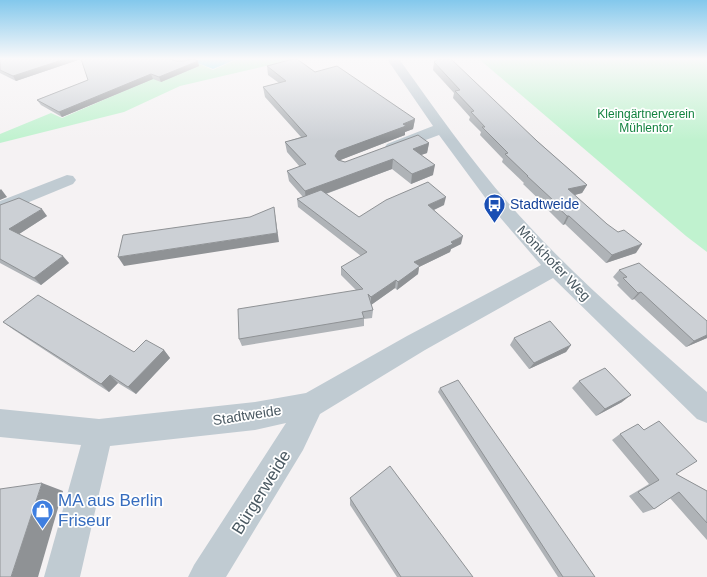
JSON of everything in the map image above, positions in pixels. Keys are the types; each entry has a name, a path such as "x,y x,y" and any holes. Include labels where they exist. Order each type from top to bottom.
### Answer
{"street":[{"name":"Mönkhofer Weg","path":"412,86 442,128 511,218 555,267 707,410"},
{"path":"382,151 442,128"},
{"path":"0,208 67,180"},
{"name":"Stadtweide","path":"0,423 99,433 255,416 310,405 416,343 555,267"},
{"name":"Bürgerweide","path":"206,577 293,440 310,405"},
{"path":"62,577 99,433"}],"green space":[{"path":"136,86 180,86 124,112 0,143 0,134 51,113 62,118"},
{"name":"Kleingärtnerverein Mühlentor","path":"510,86 707,86 707,252 686,236"}],"building":[{"path":"73,86 122,86 59,112 37,100"},
{"path":"366,86 415,119 403,124 406,126 338,151 335,156 338,160 345,162 418,135 429,143 413,149 435,165 412,174 393,159 305,191 287,171 306,164 285,142 307,136 263,87"},
{"path":"456,86 479,86 537,141 587,185 568,189 607,224 618,232 624,230 642,244 612,255 552,202 554,201 505,154 508,153 482,127 485,127 471,112 474,111 455,91 460,90"},
{"path":"428,182 446,197 428,205 463,236 451,242 453,244 414,262 420,266 398,282 396,280 371,297 368,294 373,310 362,312 364,318 239,339 238,309 363,289 341,267 367,252 297,199 321,190 359,217 386,200"},
{"path":"19,198 42,209 9,229 63,256 34,278 0,259 0,205"},
{"path":"274,207 277,233 118,257 123,235 250,217"},
{"path":"639,263 707,321 707,335 694,341 641,292 638,293 623,278 627,277 619,270"},
{"path":"38,295 134,352 146,340 164,350 128,387 110,375 101,384 3,322"},
{"path":"550,321 571,345 534,363 514,338"},
{"path":"605,368 631,395 605,409 579,381"},
{"path":"458,380 595,577 563,577 440,388"},
{"path":"659,421 697,461 676,474 707,491 707,523 679,492 654,509 638,492 659,480 620,434 638,424 644,430"},
{"path":"390,466 473,577 401,577 350,498"},
{"path":"42,483 11,577 0,577 0,489"}],"place":[{"name":"Stadtweide","path":"494,224"},
{"name":"MA aus Berlin Friseur","path":"42,530"}]}
